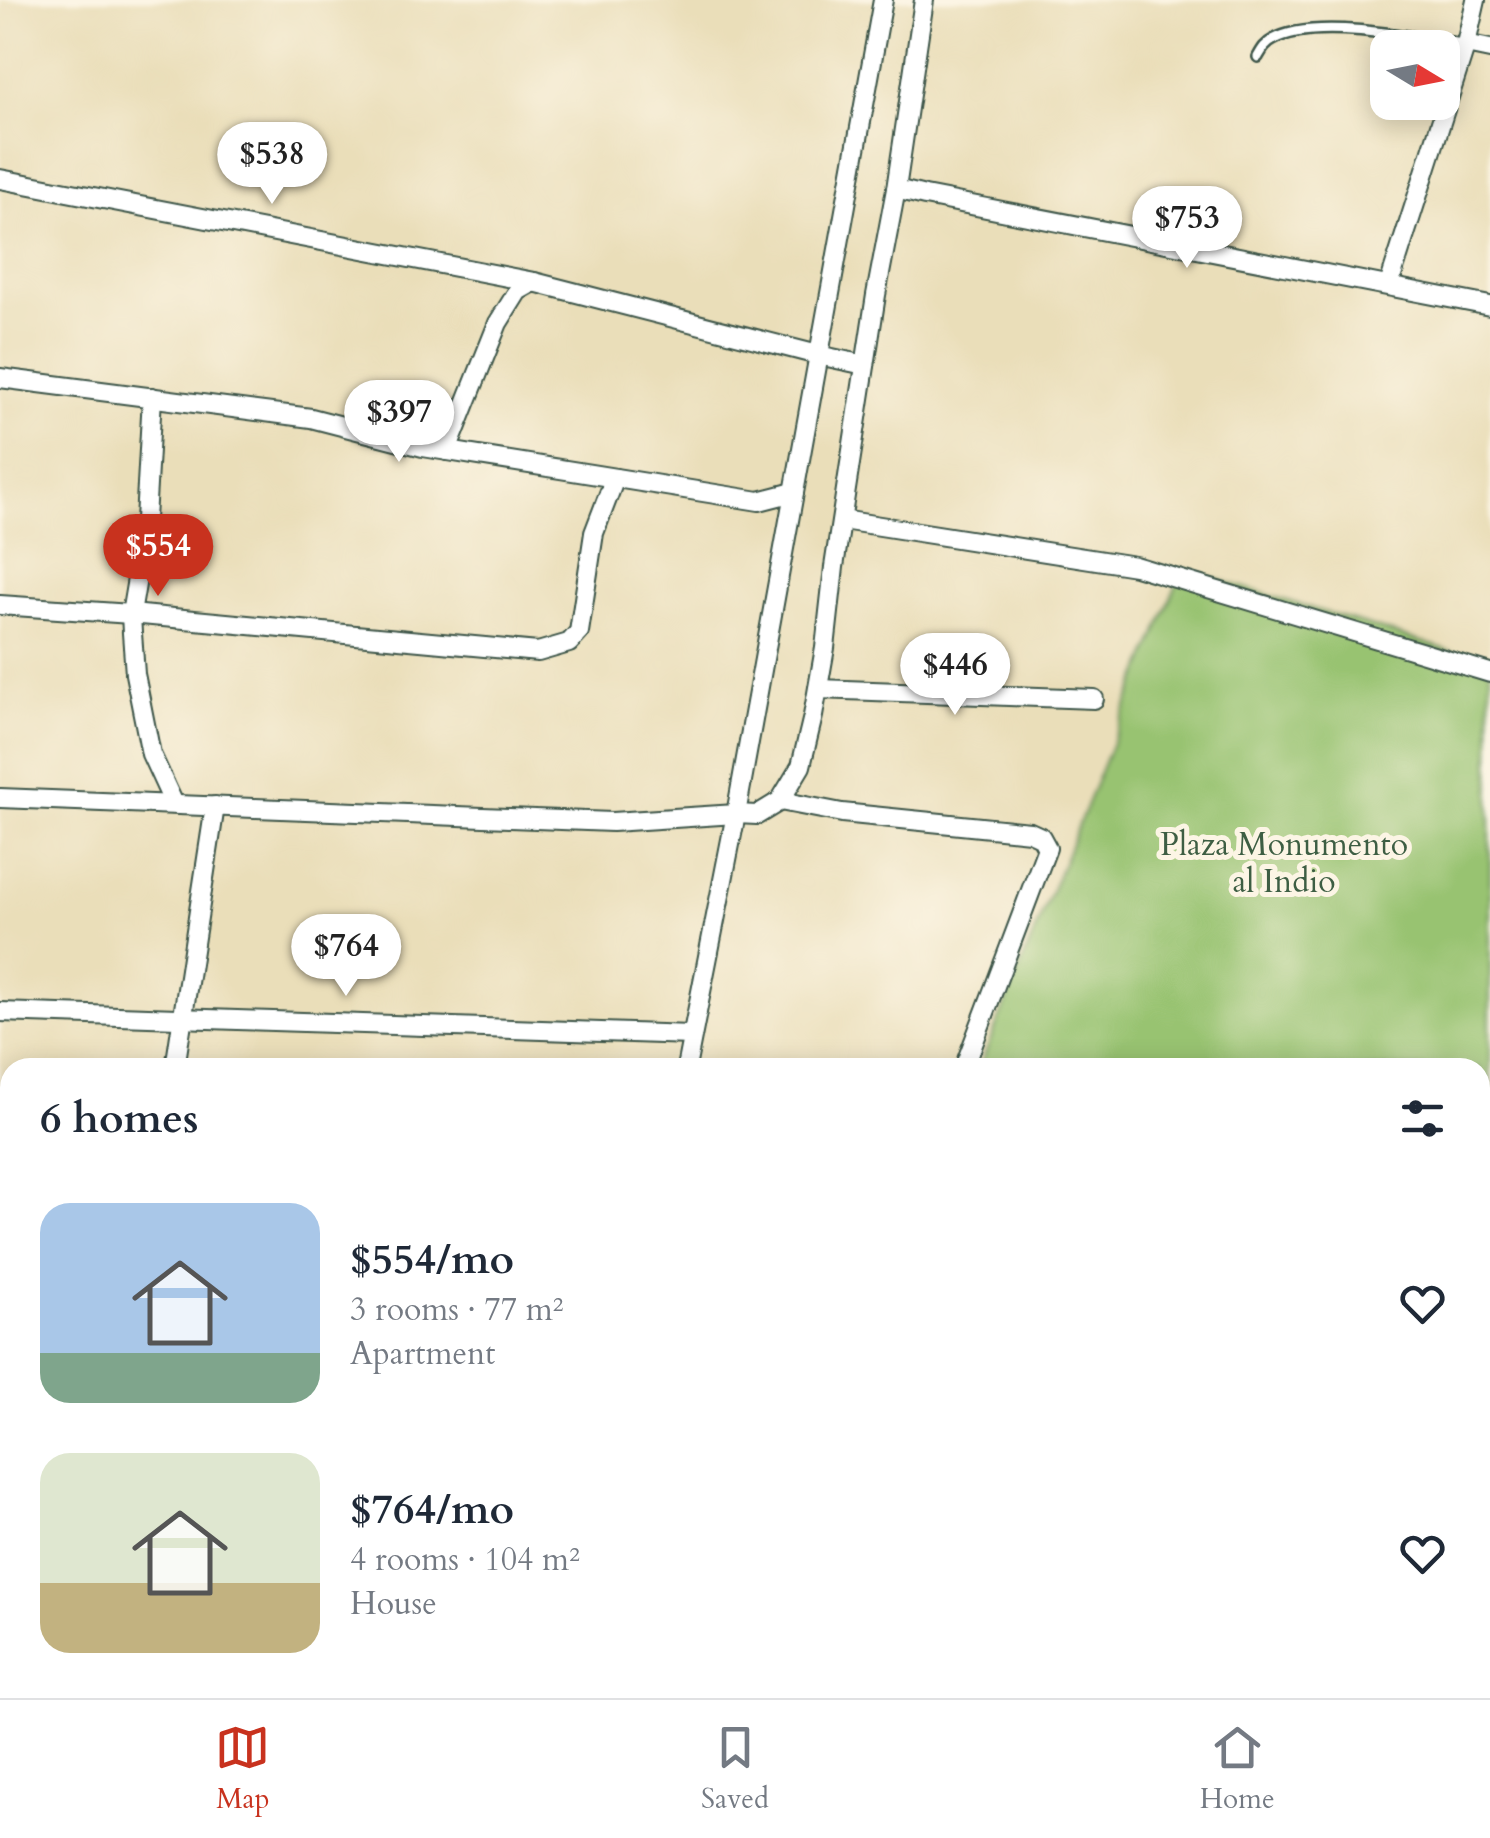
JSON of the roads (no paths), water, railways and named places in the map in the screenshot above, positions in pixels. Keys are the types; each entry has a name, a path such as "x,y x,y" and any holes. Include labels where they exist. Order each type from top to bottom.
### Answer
{"street":[{"path":"688,1058 736,814 884,0"},
{"path":"0,798 612,822 757,815 780,800 800,766 818,689 924,0"},
{"path":"1389,285 1466,44 1476,0"},
{"path":"1466,44 1490,48"},
{"path":"0,179 534,282 865,365"},
{"path":"896,188 1490,306"},
{"path":"448,451 498,323 518,291 534,282"},
{"path":"0,378 311,418 423,447 760,501 794,492"},
{"path":"152,398 144,537 131,614 136,674 151,754 174,804"},
{"path":"0,605 538,652 569,643 579,632 594,534 615,478"},
{"path":"842,520 1134,566 1490,673"},
{"path":"818,689 1094,699"},
{"path":"780,800 842,813 1030,832 1040,837 1046,848 968,1058"},
{"path":"176,1058 216,806"},
{"path":"0,1012 691,1035"}],"lane":[{"path":"1258,57 1276,37 1315,29 1466,44"}],"park label":[{"name":"Plaza Monumento al Indio","path":"1284,864"}]}
